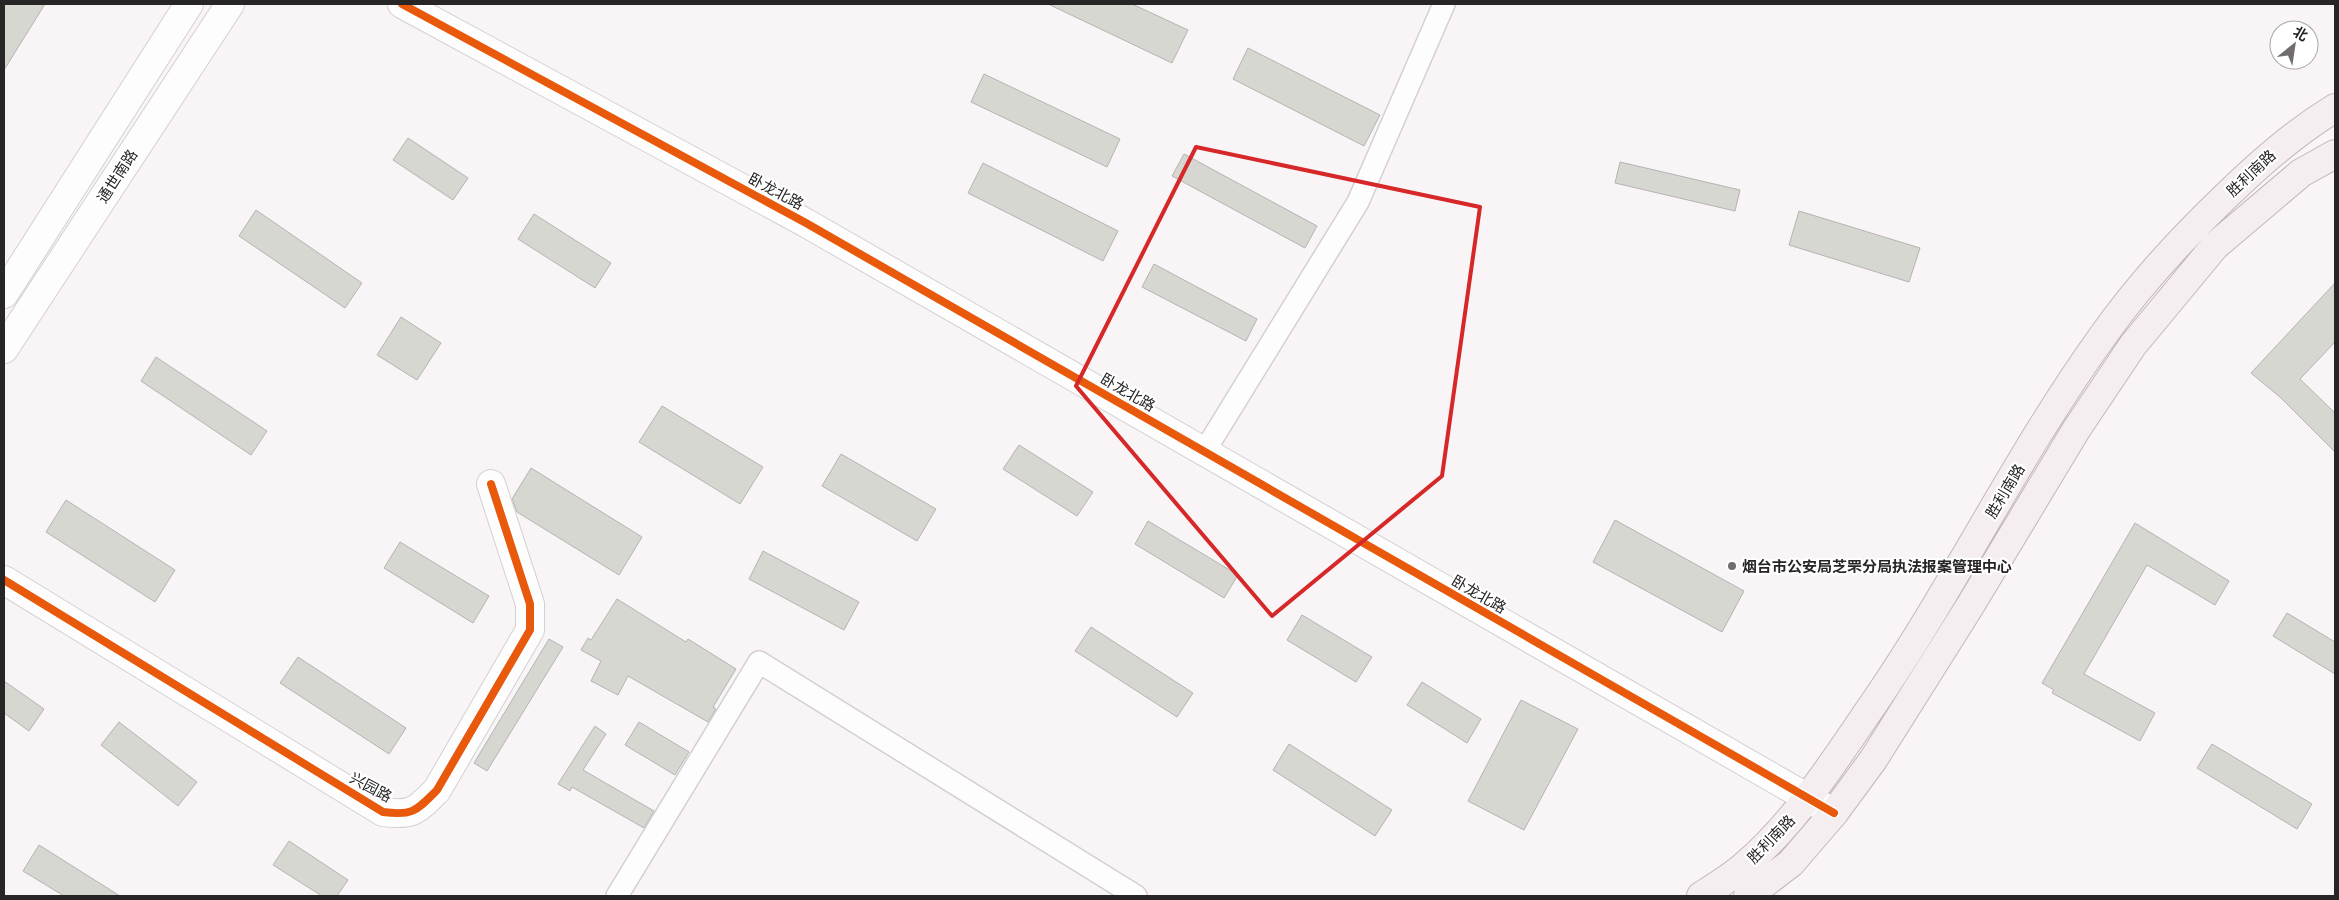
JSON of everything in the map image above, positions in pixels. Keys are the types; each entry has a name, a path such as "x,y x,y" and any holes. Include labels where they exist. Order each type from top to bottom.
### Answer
{"main road":[{"name":"胜利南路","path":"1701,896 1742,867 1779,832 1808,798 1903,661 2052,412 2101,337 2180,240 2270,153 2335,108"},
{"name":"胜利南路","path":"1748,896 1791,863 1834,813 1873,760 1970,606 2076,430 2133,345 2215,246 2301,173 2335,154"}],"street":[{"path":"4,294 189,4"},
{"name":"通世南路","path":"4,349 230,4"},
{"name":"卧龙北路","path":"402,4 806,223 1834,813"},
{"path":"1204,452 1358,202 1444,4"},
{"name":"兴园路","path":"4,580 383,812 404,815 420,808 438,790 530,630 530,604 491,484"},
{"path":"617,896 759,662 1136,896"}],"highlighted area":[{"path":"1196,147 1480,207 1442,476 1272,616 1076,386"}],"building":[{"path":"4,4 45,4 4,70"},
{"path":"1048,4 1132,4 1188,30 1172,63"},
{"path":"1248,48 1380,115 1364,146 1233,79"},
{"path":"984,74 1120,139 1107,167 971,102"},
{"path":"408,138 468,178 453,200 393,160"},
{"path":"1184,154 1317,226 1305,248 1172,176"},
{"path":"1620,162 1740,190 1735,211 1615,183"},
{"path":"983,163 1118,231 1103,261 968,193"},
{"path":"256,210 362,283 345,308 239,236"},
{"path":"1799,211 1920,248 1909,282 1789,245"},
{"path":"534,214 611,263 595,288 518,239"},
{"path":"1154,264 1257,319 1246,341 1142,287"},
{"path":"2335,283 2335,342 2300,379 2335,413 2335,452 2281,398 2251,373"},
{"path":"401,317 441,343 417,380 377,355"},
{"path":"156,357 267,431 251,455 141,381"},
{"path":"662,406 763,467 740,504 639,442"},
{"path":"1019,445 1093,492 1077,516 1003,469"},
{"path":"841,454 936,509 917,541 822,486"},
{"path":"531,468 642,537 619,575 517,512 512,499"},
{"path":"66,500 175,570 155,602 46,532"},
{"path":"1615,520 1744,591 1722,632 1593,562"},
{"path":"1148,521 1238,575 1224,598 1135,544"},
{"path":"2135,523 2229,581 2215,605 2147,565 2084,674 2155,713 2140,741 2052,693 2054,690 2042,683"},
{"path":"400,542 489,596 473,623 384,568"},
{"path":"763,551 859,602 844,630 749,579"},
{"path":"617,599 686,642 688,639 736,669 713,707 716,709 708,722 628,676 618,695 591,681 601,661 581,650 588,638 591,640"},
{"path":"2287,613 2335,642 2335,674 2273,636"},
{"path":"1302,615 1372,657 1356,682 1287,640"},
{"path":"1091,627 1193,693 1177,717 1075,651"},
{"path":"549,639 563,647 487,771 474,763"},
{"path":"298,657 406,728 389,754 280,683"},
{"path":"4,681 44,709 29,731 4,713"},
{"path":"1422,682 1481,719 1467,743 1407,705"},
{"path":"1521,700 1578,729 1524,830 1468,801"},
{"path":"119,722 197,782 178,806 101,745"},
{"path":"639,722 689,752 675,775 625,745"},
{"path":"595,726 606,734 583,770 654,811 644,828 572,787 570,791 558,784"},
{"path":"1289,744 1392,810 1375,836 1273,770"},
{"path":"2212,744 2312,804 2297,829 2197,768"},
{"path":"289,841 348,880 337,896 322,896 273,865"},
{"path":"39,845 120,896 64,896 23,871"}],"cycle path":[{"path":"402,4 806,223 1834,813"},
{"path":"4,580 383,812 408,812 419,807 437,790 530,630 530,604 491,484"}],"place":[{"name":"烟台市公安局芝罘分局执法报案管理中心","path":"1732,566"}]}
